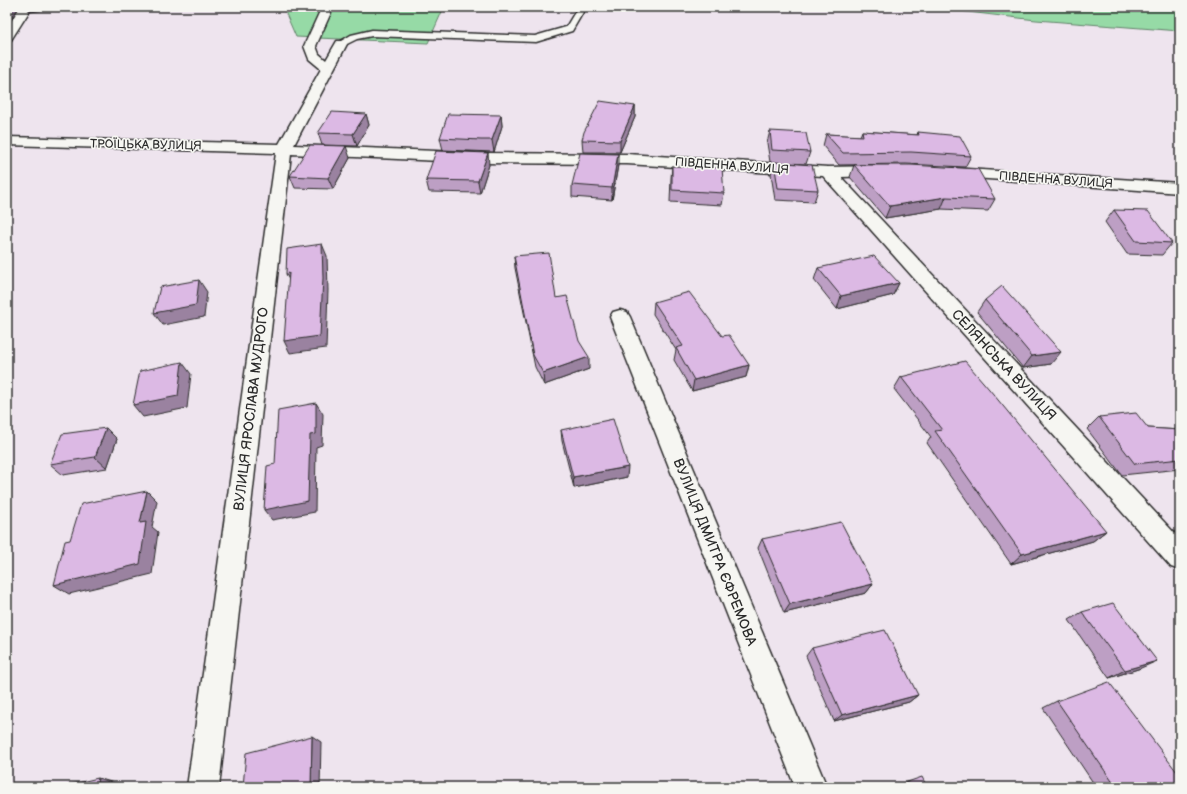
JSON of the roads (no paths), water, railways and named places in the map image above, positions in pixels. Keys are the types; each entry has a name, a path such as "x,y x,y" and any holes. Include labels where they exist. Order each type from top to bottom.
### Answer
{"street":[{"path":"7,37 26,7"},
{"path":"314,7 327,8 310,46 313,56 327,68"},
{"name":"ВУЛИЦЯ ЯРОСЛАВА МУДРОГО","path":"203,787 284,149 341,44"},
{"name":"ТРОЇЦЬКА ВУЛИЦЯ","path":"7,141 284,149"},
{"name":"ПІВДЕННА ВУЛИЦЯ","path":"284,149 483,158 627,158 828,172 898,170"},
{"name":"СЕЛЯНСЬКА ВУЛИЦЯ","path":"828,172 905,258 1177,551"},
{"name":"ПІВДЕННА ВУЛИЦЯ","path":"937,172 1180,188"},
{"name":"ВУЛИЦЯ ДМИТРА ЄФРЕМОВА","path":"620,317 811,787"}],"lane":[{"path":"341,44 354,36 372,33 536,39 569,29 582,7"}]}
